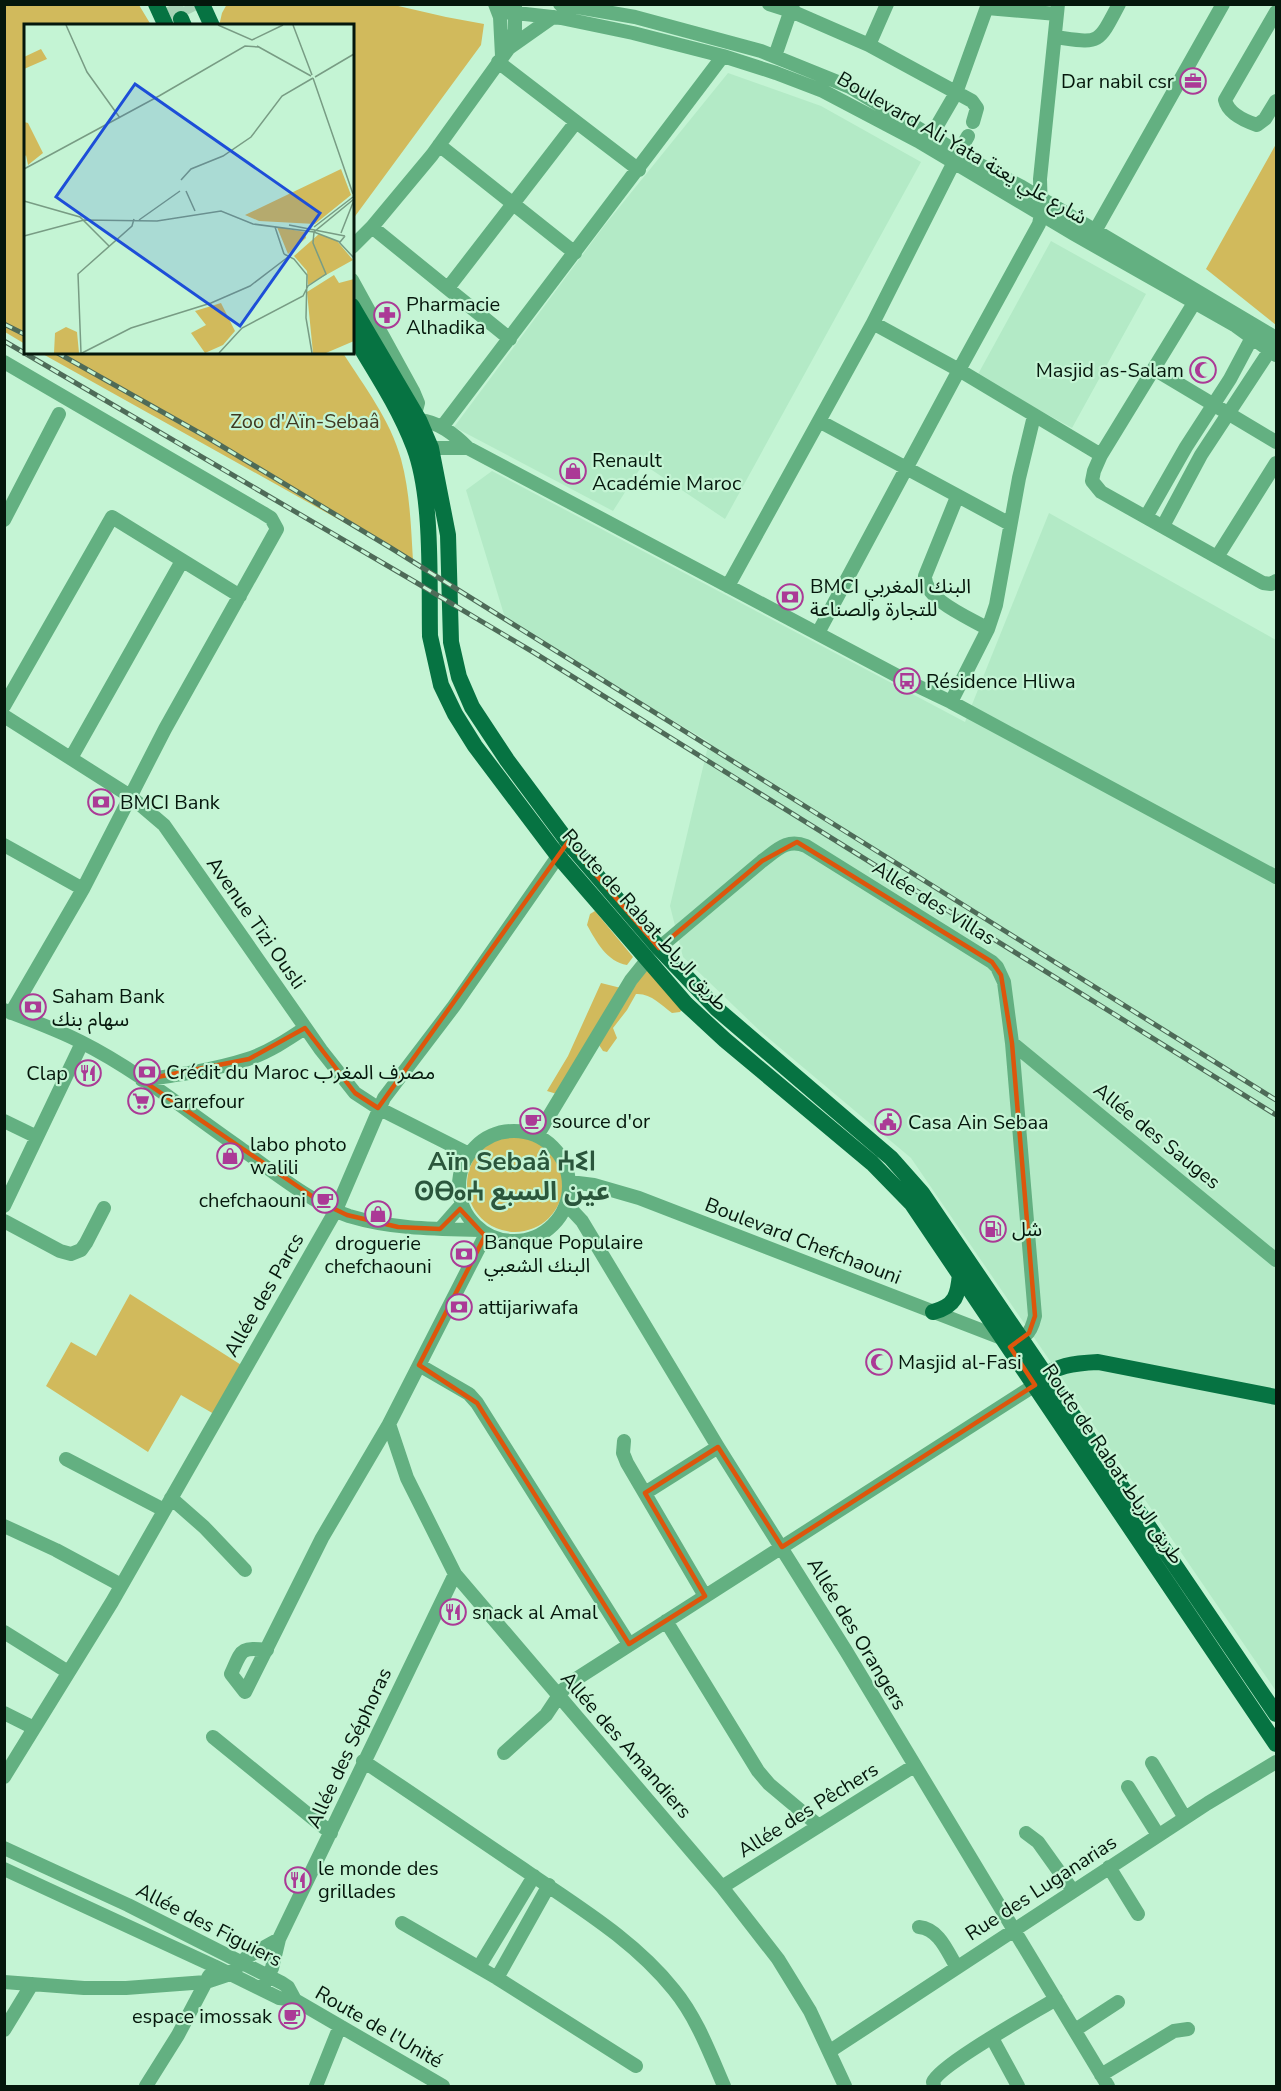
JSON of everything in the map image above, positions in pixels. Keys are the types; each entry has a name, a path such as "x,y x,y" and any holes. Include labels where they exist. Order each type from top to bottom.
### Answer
{"main road":[{"path":"156,4 188,19 205,24"},
{"name":"Route de Rabat طريق الرباط","path":"354,309 417,417 431,448 448,535 451,642 459,677 472,707 487,731 568,842 659,948 717,1009 891,1158 907,1175 943,1223 1013,1339 1276,1744"},
{"name":"Route de Rabat طريق الرباط","path":"354,336 403,422 418,460 426,516 430,636 441,685 465,732 558,856 686,1004 897,1187 912,1204 960,1274 1013,1339"},
{"path":"933,1312 942,1310 952,1302 959,1290 960,1274"},
{"path":"1040,1380 1076,1363 1098,1362 1276,1397"},
{"name":"Route de Rabat طريق الرباط","path":"1040,1380 1276,1714"}],"street":[{"path":"729,586 873,323 970,129 977,108 975,103 869,45 792,8 769,4"},
{"path":"869,45 887,4"},
{"path":"1055,37 1090,41 1096,39 1106,29 1119,4"},
{"path":"1095,231 1223,4"},
{"path":"818,633 959,370 1036,233 1041,214 1039,197 1058,9 988,6 956,93 932,136"},
{"path":"497,8 503,55 576,122 639,170"},
{"name":"Boulevard Ali Yata شارع علي يعتة","path":"497,8 635,17 775,56 850,87 932,136 956,157 1041,214 1194,303 1256,332"},
{"path":"775,56 792,8"},
{"path":"354,245 372,227 439,145 503,55 515,29 516,9"},
{"path":"503,55 556,11"},
{"name":"Boulevard Ali Yata شارع علي يعتة","path":"556,11 723,56 795,79 843,100 1039,197 1275,346"},
{"path":"1276,12 1226,100 1232,112 1257,125 1265,119 1276,101"},
{"path":"442,427 639,170 723,56"},
{"path":"448,288 576,122"},
{"path":"439,145 575,253"},
{"path":"372,227 510,339"},
{"path":"354,284 413,391 418,403 417,417 442,427 468,448 907,681 951,702 1276,877"},
{"path":"1194,303 1101,455 1092,481 1101,492 1263,583 1269,584 1276,581"},
{"path":"873,323 959,370 1101,455"},
{"path":"1146,518 1256,332"},
{"path":"1163,526 1202,455 1275,346"},
{"path":"4,362 271,518 276,525 276,533 165,729 83,889 8,1012 82,1042 142,1080 286,1181 336,1210 368,1221 398,1227 483,1232 501,1240 517,1242 533,1239 548,1231 559,1219 567,1205 570,1182 565,1163 554,1147 537,1136 515,1131 492,1135 479,1143 469,1154 459,1178 462,1204 469,1218 483,1232"},
{"path":"1154,369 1276,442"},
{"path":"4,520 59,414"},
{"path":"951,702 988,629 999,591 1018,478 1034,416"},
{"path":"819,421 1010,524"},
{"path":"431,448 468,448"},
{"path":"1217,557 1276,463"},
{"path":"957,497 925,576 925,585 938,600 988,629"},
{"path":"4,706 112,518 240,597"},
{"path":"71,758 182,561"},
{"name":"Avenue Tizi Ousli","path":"4,716 130,796 164,825 305,1028 355,1093 378,1108 469,1154"},
{"name":"Allée des Parcs","path":"4,1778 121,1585 336,1210 384,1098 454,1006 568,842"},
{"name":"Allée des Villas","path":"659,948 762,861 779,848 797,842 992,962 1004,982 1012,1043 1035,1316 1031,1329 1013,1339"},
{"path":"4,845 83,889"},
{"path":"537,1136 631,980 647,960"},
{"path":"142,1080 249,1059 275,1047 305,1028"},
{"path":"4,1206 82,1042"},
{"name":"Allée des Sauges","path":"1012,1043 1276,1260"},
{"path":"4,1121 37,1137"},
{"name":"Boulevard Chefchaouni","path":"570,1182 594,1185 639,1198 933,1312 1013,1339"},
{"path":"440,1229 462,1204"},
{"name":"Allée des Orangers","path":"567,1205 582,1221 1105,2081"},
{"path":"4,1221 60,1251 71,1254 81,1250 104,1208"},
{"path":"267,1650 322,1538 389,1424 483,1232"},
{"path":"419,1365 470,1394 477,1403 629,1644"},
{"path":"504,1753 534,1727 573,1681 1040,1380"},
{"name":"Allée des Amandiers","path":"389,1424 407,1478 455,1574 722,1887 778,1959 810,2011 845,2086"},
{"path":"624,1441 624,1457 705,1596"},
{"path":"645,1493 718,1447"},
{"path":"66,1459 168,1504 204,1527 245,1570"},
{"path":"4,1526 56,1550 121,1585"},
{"name":"Allée des Séphoras","path":"265,1983 275,1960 279,1940 363,1761 455,1574"},
{"path":"666,1621 758,1771 769,1784 819,1826"},
{"path":"4,1632 68,1672"},
{"path":"4,1713 34,1728"},
{"path":"213,1737 331,1833"},
{"path":"363,1761 597,1919 661,1974 698,2027 724,2086"},
{"name":"Rue des Luganarias","path":"830,2051 1158,1835 1276,1762"},
{"path":"1152,1763 1185,1818"},
{"name":"Allée des Pêchers","path":"722,1887 914,1766"},
{"path":"1128,1787 1158,1835"},
{"path":"1026,1833 1038,1842 1073,1891"},
{"name":"Allée des Figuiers","path":"4,1848 128,1905 240,1963 281,1999 295,2000"},
{"path":"1109,1867 1138,1914"},
{"name":"Allée des Figuiers","path":"4,1869 230,1974 265,1983"},
{"path":"479,1967 534,1876"},
{"path":"497,1978 549,1886"},
{"path":"402,1923 479,1967 636,2066"},
{"path":"919,1927 936,1934 956,1966"},
{"path":"4,1982 84,1988 126,1988 206,1982 230,1974 240,1963 268,1944 279,1940"},
{"path":"146,2086 178,2035 214,1966"},
{"path":"4,2030 32,1984"},
{"path":"934,2086 933,2082 938,2073 1056,1999"},
{"name":"Route de l'Unité","path":"295,2000 444,2086"},
{"path":"1075,2030 1118,2002"},
{"path":"316,2086 340,2026"},
{"path":"1105,2081 1174,2031 1188,2029"},
{"path":"992,2038 1018,2086"}],"highlighted area":[{"path":"568,842 659,948 762,861 797,842 992,962 1001,975 1012,1043 1035,1316 1029,1333 1010,1347 1035,1385 782,1547 718,1447 645,1493 705,1596 629,1644 477,1403 419,1365 485,1236 460,1209 440,1229 398,1227 347,1215 322,1203 142,1080 249,1059 305,1028 355,1093 378,1108"}],"shaded area":[{"path":"728,73 821,106 921,162 725,519 643,464 613,511 454,427 604,226"},
{"path":"1051,241 1146,294 1072,428 977,376"},
{"path":"492,471 965,722 1049,513 1276,640 1276,1691 911,1158 760,1031 683,957 670,906 709,742 506,621 466,490"}],"green space":[{"path":"227,4 394,5 484,24 481,45 354,218 354,24 219,24"},
{"path":"4,5 139,5 150,24 24,24 24,343 5,332"},
{"path":"1276,144 1276,325 1206,269"},
{"name":"Zoo d'Aïn-Sebaâ","path":"43,354 344,354 391,431 401,459 411,522 413,561"},
{"path":"595,911 633,957 627,965 614,960 594,938 587,925 590,914"},
{"path":"646,968 683,1008 680,1012 672,1013 651,997 636,994 613,1028 617,1038 607,1052 603,1051 599,1045"},
{"path":"601,983 621,988 560,1095 547,1091 568,1056"},
{"path":"515,1136 534,1139 549,1150 560,1165 563,1184 560,1203 549,1218 534,1229 515,1232 496,1229 481,1218 470,1203 467,1184 470,1165 481,1150 496,1139"},
{"path":"130,1294 246,1368 214,1414 181,1395 148,1452 46,1386 71,1342 96,1356"}],"tunnel":[{"path":"173,4 181,19"},
{"path":"189,4 193,12"}],"railway":[{"path":"4,324 24,334"},
{"path":"4,341 24,353"},
{"path":"26,354 533,652 1276,1115"},
{"path":"60,354 205,436 391,548 1276,1100"}],"place":[{"name":"Dar nabil csr","path":"1193,81"},
{"name":"Pharmacie Alhadika","path":"387,315"},
{"name":"Masjid as-Salam","path":"1203,370"},
{"name":"Renault Académie Maroc","path":"573,471"},
{"name":"BMCI البنك المغربي للتجارة والصناعة","path":"790,597"},
{"name":"Résidence Hliwa","path":"907,681"},
{"name":"BMCI Bank","path":"101,802"},
{"name":"Saham Bank سهام بنك","path":"33,1007"},
{"name":"Crédit du Maroc مصرف المغرب","path":"147,1072"},
{"name":"Clap","path":"88,1073"},
{"name":"Carrefour","path":"141,1101"},
{"name":"source d'or","path":"533,1121"},
{"name":"Casa Ain Sebaa","path":"888,1122"},
{"name":"labo photo walili","path":"230,1156"},
{"name":"chefchaouni","path":"325,1200"},
{"name":"droguerie chefchaouni","path":"378,1214"},
{"name":"شل","path":"993,1229"},
{"name":"Banque Populaire البنك الشعبي","path":"464,1254"},
{"name":"attijariwafa","path":"459,1307"},
{"name":"Masjid al-Fasi","path":"879,1362"},
{"name":"snack al Amal","path":"453,1612"},
{"name":"le monde des grillades","path":"298,1880"},
{"name":"espace imossak","path":"292,2016"}],"district":[{"name":"Aïn Sebaâ ⵄⵉⵏ ⵙⴱⴰⵄ عين السبع","path":"512,1176"}]}
